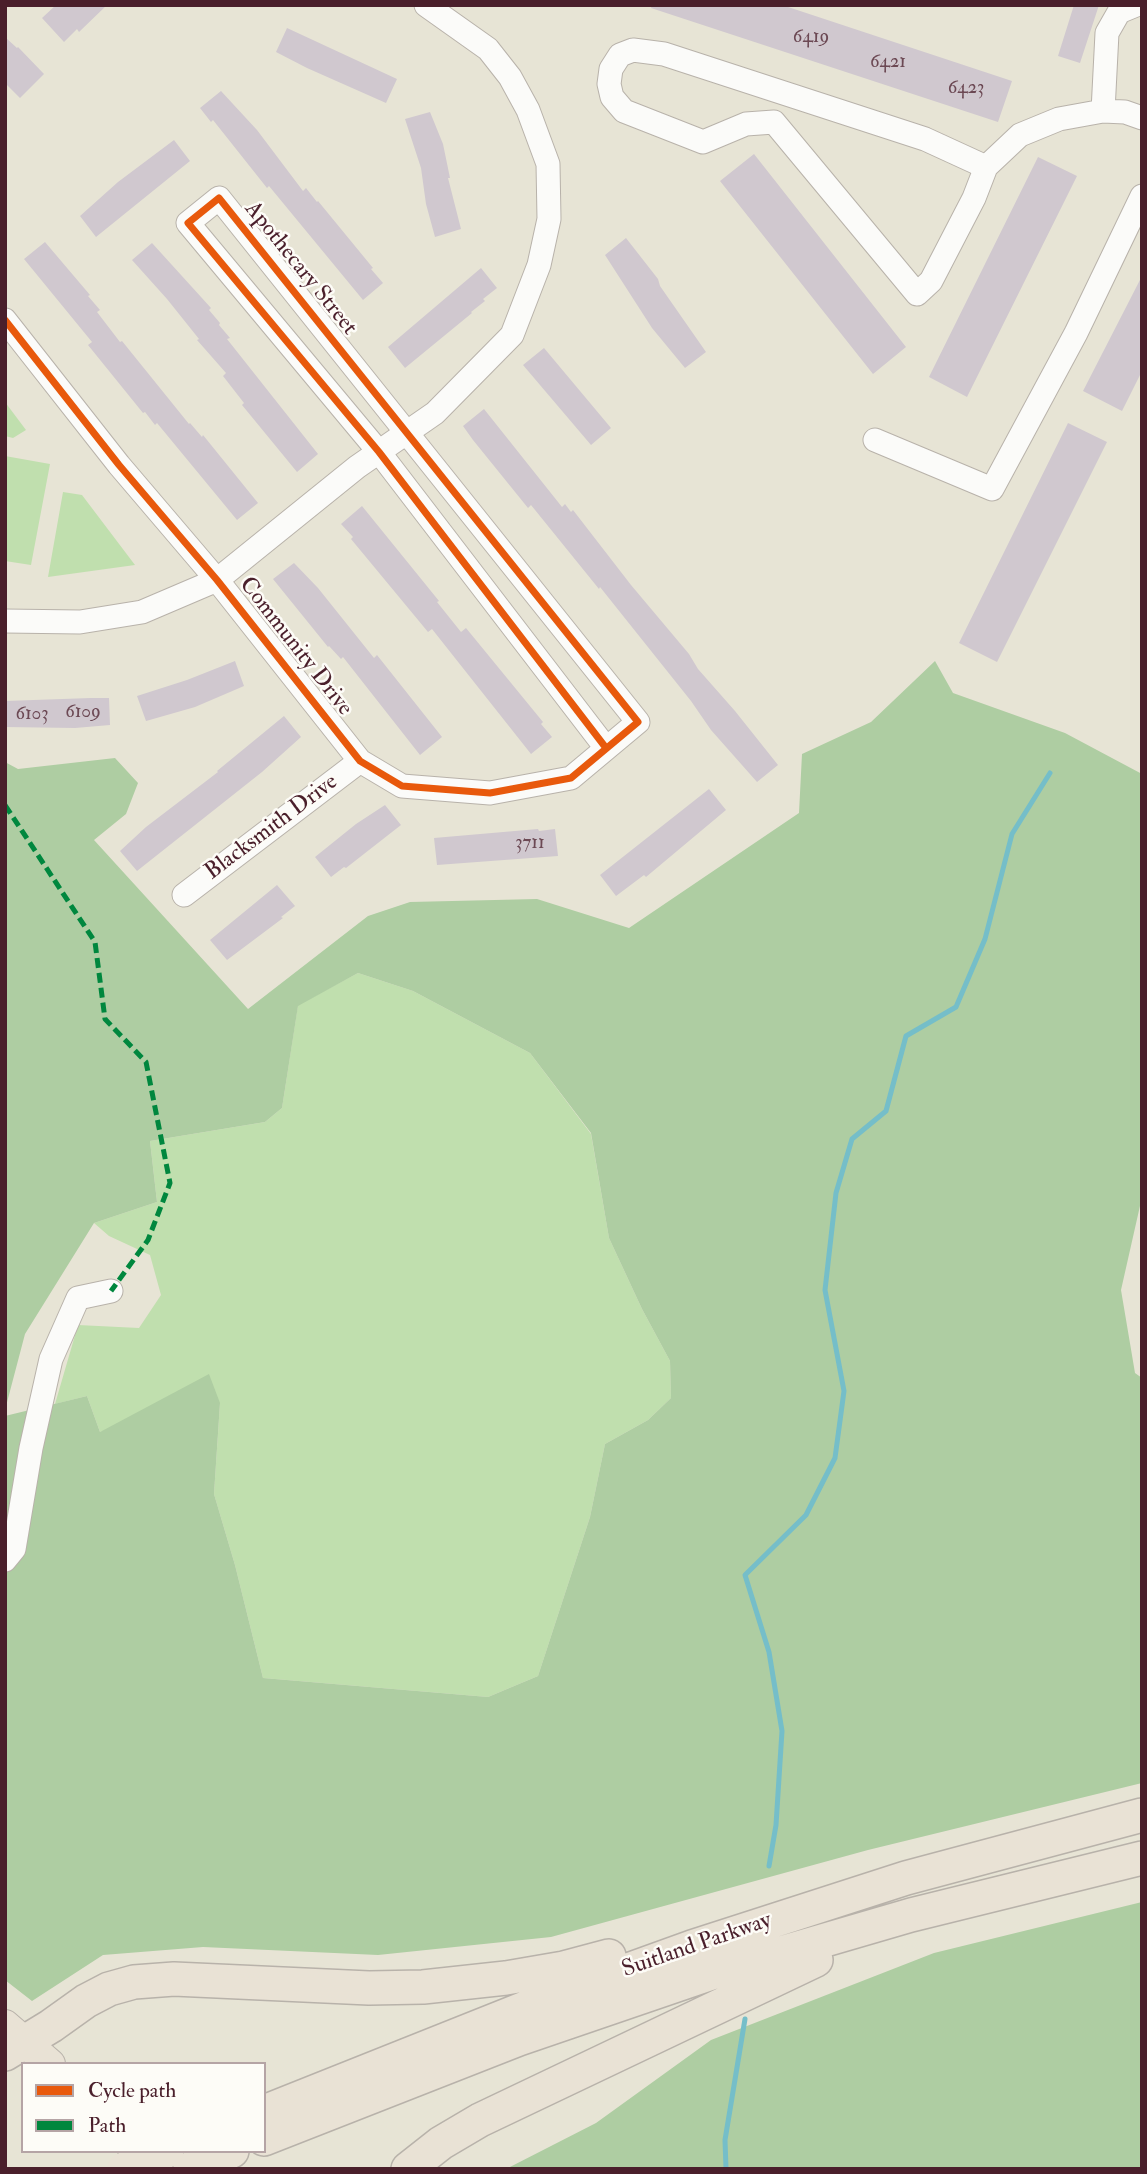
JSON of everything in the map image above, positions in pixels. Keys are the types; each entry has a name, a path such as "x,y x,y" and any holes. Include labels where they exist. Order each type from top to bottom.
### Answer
{"highway":[{"name":"Suitland Parkway","path":"266,2111 592,1982 835,1899 971,1859 1142,1815"},
{"name":"Suitland Parkway","path":"266,2138 519,2039 611,2007 809,1944 1015,1887 1142,1858"},
{"path":"408,2169 441,2143 480,2120 775,1978 844,1950 911,1930 1015,1887"},
{"path":"21,2046 86,2001 109,1989 134,1982 181,1979 423,1987 477,1982 593,1961 729,1917 835,1899"},
{"path":"124,2169 162,2153"},
{"path":"189,2169 227,2153"}],"main road":[{"path":"148,2153 166,2169"}],"street":[{"path":"5,621 80,622 142,612 218,580 379,452 435,413 512,335 539,265 549,219 548,164 528,110 510,77 488,49 426,5"},
{"path":"1103,111 1107,33 1119,12 1136,5"},
{"path":"774,121 746,124 703,142 624,111 612,97 609,84 611,69 620,55 633,50 664,54 925,139 986,167"},
{"path":"774,121 781,92"},
{"path":"774,121 917,294 931,281 974,198 986,167 1020,135 1059,119 1103,111 1125,112 1142,118"},
{"path":"875,440 992,489 1076,332 1142,196"},
{"name":"Apothecary Street","path":"606,748 379,452 188,223 219,198 638,722"},
{"name":"Community Drive","path":"5,320 119,465 218,580 360,761 402,786 490,793 571,778 638,722"},
{"name":"Blacksmith Drive","path":"184,895 360,761"},
{"path":"5,1560 14,1549 31,1448 51,1359 78,1298 111,1291"}],"green space":[{"path":"5,402 26,430 13,438 5,436"},
{"path":"5,456 50,464 31,565 5,561"},
{"path":"63,492 82,495 135,565 48,577"},
{"path":"935,661 953,693 1065,733 1142,774 1142,1197 1121,1290 1135,1373 1142,1378 1142,1783 868,1850 551,1937 378,1955 203,1947 103,1955 32,2001 5,1980 5,1416 87,1396 100,1432 209,1374 220,1403 214,1494 263,1678 488,1697 538,1676 590,1517 605,1444 648,1420 671,1398 670,1361 609,1238 591,1133 530,1053 413,991 358,973 298,1006 282,1108 265,1122 150,1141 157,1202 94,1223 25,1334 5,1410 5,762 18,769 115,758 138,783 126,814 94,840 248,1009 368,916 410,902 537,899 629,928 799,813 802,754 871,722"},
{"path":"358,973 413,991 530,1053 591,1134 609,1238 670,1361 671,1398 648,1420 605,1444 590,1517 538,1676 488,1697 263,1678 214,1494 220,1403 100,1432 87,1396 55,1404 78,1325 139,1328 161,1295 150,1255 109,1236 94,1223 157,1202 150,1141 265,1122 282,1108 298,1005"},
{"path":"1142,1902 1142,2169 506,2169 596,2123 711,2040 934,1953"}],"building":[{"path":"56,5 107,5 79,32 77,29 64,42 42,18"},
{"path":"652,5 782,5 1012,81 998,122 651,8"},
{"path":"1074,5 1099,5 1080,63 1058,56"},
{"path":"287,28 397,79 386,103 276,52"},
{"path":"5,37 44,74 20,98 5,83"},
{"path":"221,91 257,130 303,191 306,188 318,201 373,268 371,269 383,283 363,300 213,120 211,122 200,108"},
{"path":"430,112 443,144 448,178 461,229 435,237 426,204 421,168 405,119"},
{"path":"174,140 190,161 96,237 80,216 118,182"},
{"path":"754,154 906,347 873,374 720,181"},
{"path":"1038,157 1077,176 967,397 929,377"},
{"path":"626,238 658,279 660,286 706,352 685,368 652,328 605,255"},
{"path":"45,242 90,295 88,296 100,310 97,312 120,342 122,341 189,424 202,437 203,435 258,503 237,520 157,423 155,425 145,412 143,413 88,345 92,342 24,259"},
{"path":"152,243 211,308 209,310 230,338 227,339 318,454 297,472 242,405 244,403 223,376 226,373 132,260"},
{"path":"481,268 497,288 483,299 485,301 472,313 405,368 388,347"},
{"path":"1142,276 1142,371 1122,411 1083,391"},
{"path":"544,348 611,428 591,445 523,365"},
{"path":"484,409 562,507 565,504 571,512 573,510 689,654 698,669 778,765 757,782 711,730 600,587 599,589 531,505 528,508 473,440 463,426"},
{"path":"1068,423 1107,442 997,662 959,643"},
{"path":"362,506 461,632 466,628 543,722 541,724 552,737 531,754 432,629 428,632 351,539 353,537 341,524"},
{"path":"294,563 318,588 374,658 377,655 442,737 420,755 343,657 341,659 328,647 273,579"},
{"path":"235,661 244,686 195,707 146,721 137,696"},
{"path":"109,698 110,725 75,728 5,727 5,701"},
{"path":"284,716 301,737 262,772 137,871 120,851"},
{"path":"709,789 726,810 646,877 644,875 616,896 600,875"},
{"path":"385,805 401,825 331,877 315,857"},
{"path":"555,829 558,856 437,865 434,838"},
{"path":"277,885 295,906 227,960 210,940"}],"waterway":[{"path":"769,1866 776,1825 782,1731 769,1652 745,1575 806,1515 835,1458 844,1391 825,1290 836,1193 852,1139 886,1111 906,1036 956,1007 985,939 1012,834 1050,773"},
{"path":"726,2169 725,2140 745,2019"}],"marked path":[{"path":"5,805 95,942 105,1019 146,1062 170,1183 148,1240 111,1291"}],"cycle path":[{"path":"5,320 119,465 217,580 360,761 402,786 490,793 571,778 638,722 219,198 188,223 379,452 606,748"}]}
